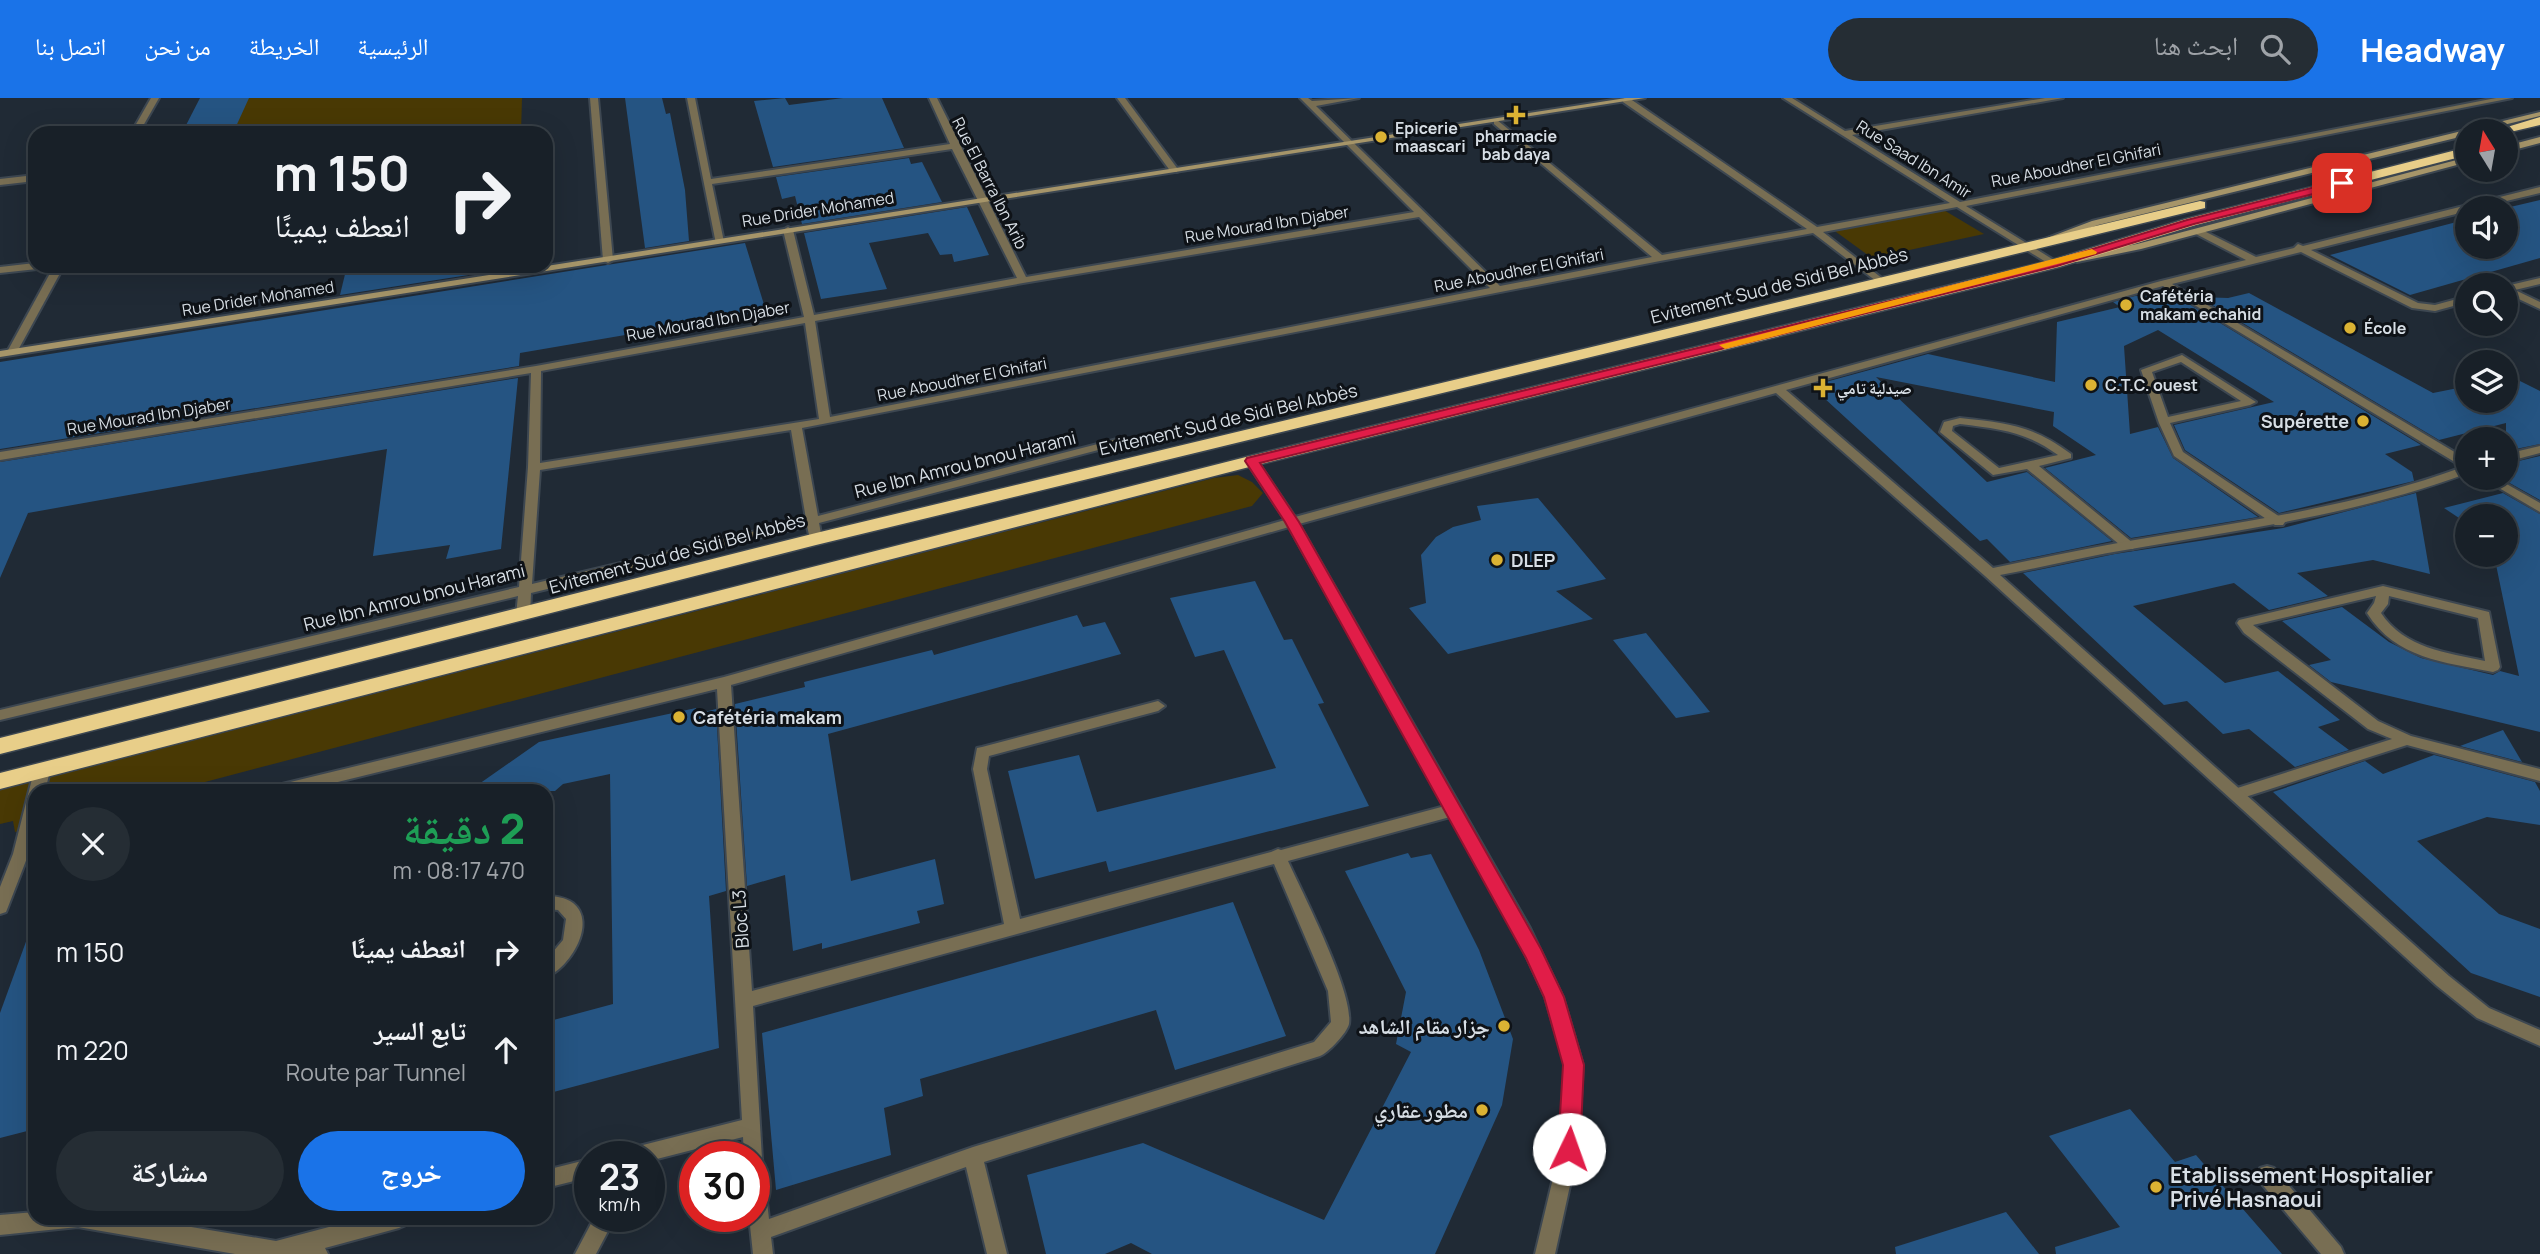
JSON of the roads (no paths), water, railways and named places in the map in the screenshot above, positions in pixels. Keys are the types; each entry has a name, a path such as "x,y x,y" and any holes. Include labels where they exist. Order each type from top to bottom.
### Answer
{"highway":[{"path":"2518,126 2540,121"},
{"path":"2518,138 2540,133"},
{"name":"Evitement Sud de Sidi Bel Abbès","path":"0,746 523,615 815,530 1880,281 2455,142"},
{"path":"0,781 1252,461 2059,262 2191,222 2455,154"}],"street":[{"path":"139,126 155,98"},
{"path":"594,98 608,260"},
{"path":"691,98 719,242"},
{"name":"Rue El Barra Ibn Arib","path":"933,98 953,146 984,199 1023,280"},
{"path":"1121,98 1174,170"},
{"path":"1307,101 1355,98"},
{"name":"Rue Drider Mohamed","path":"553,268 1641,98"},
{"name":"Rue Saad Ibn Amir","path":"1787,98 2059,262"},
{"path":"1846,133 2057,98"},
{"name":"Rue Aboudher El Ghifari","path":"534,467 825,421 1660,258 1961,204 2508,98"},
{"path":"1626,100 1815,230 1880,281"},
{"path":"1307,101 1498,290"},
{"path":"2518,120 2540,114"},
{"path":"1497,122 1660,258"},
{"path":"2032,244 2095,223 2455,135"},
{"path":"2518,146 2540,140"},
{"path":"709,182 953,146"},
{"path":"2059,262 2117,253 2455,163"},
{"path":"0,182 28,179"},
{"path":"307,784 724,682 1292,522 2164,282 2298,247 2540,190"},
{"name":"Rue Mourad Ibn Djaber","path":"0,456 536,369 1023,280 1421,214"},
{"path":"788,230 810,319 825,421"},
{"path":"2199,232 2254,260"},
{"path":"2298,247 2416,306 2435,308 2455,303"},
{"path":"0,270 28,267"},
{"path":"12,352 55,273"},
{"name":"Rue Drider Mohamed","path":"0,354 524,273"},
{"path":"2518,286 2540,281"},
{"path":"2164,282 2455,459"},
{"path":"2518,295 2540,306"},
{"path":"2164,421 2250,402 2182,358 2146,370 2164,421 2178,454 2279,522"},
{"path":"523,615 534,467 536,369"},
{"path":"1778,389 1990,573 2443,981 2483,1013 2540,1038"},
{"path":"1960,421 2021,428 2039,434 2067,456 2029,464 1997,472 1946,432 1948,424 1960,421"},
{"path":"796,426 815,530"},
{"name":"Rue Ibn Amrou bnou Harami","path":"0,715 525,587 815,530 1121,441"},
{"path":"2518,455 2540,449"},
{"path":"1252,461 1292,522 1524,933 1554,997 1574,1065 1569,1149 1545,1254"},
{"path":"2029,464 2129,546"},
{"path":"1990,573 2129,546 2279,522 2378,499 2455,472"},
{"path":"2509,490 2540,508"},
{"path":"2383,590 2381,604 2374,613 2380,626 2394,637 2424,650 2493,667 2484,615 2383,590 2244,623 2249,630 2373,725 2407,740 2540,775"},
{"name":"Bloc L3","path":"724,682 746,1000 752,1141"},
{"path":"1013,926 980,769 982,752 1158,706"},
{"path":"2236,794 2407,740"},
{"path":"39,784 42,771"},
{"path":"746,1000 1013,926 1453,810"},
{"path":"0,907 4,888 28,852"},
{"path":"770,1228 973,1156 1320,1048 1340,1024 1337,991 1278,855"},
{"path":"553,904 565,907 575,928 575,938 563,958 553,965"},
{"path":"665,1149 750,1127"},
{"path":"973,1156 997,1254"},
{"path":"553,1177 574,1172"},
{"path":"2267,1175 2334,1254"},
{"path":"0,1225 28,1222"},
{"path":"119,1225 276,1251 318,1254"},
{"path":"276,1251 373,1225"},
{"path":"585,1254 597,1232"},
{"name":"Bloc L3","path":"762,1232 763,1254"}],"place":[{"name":"pharmacie bab daya","path":"1516,115"},
{"name":"Epicerie maascari","path":"1381,137"},
{"name":"Cafétéria makam echahid","path":"2126,305"},
{"name":"École","path":"2350,328"},
{"name":"C.T.C. ouest","path":"2091,385"},
{"name":"صيدلية تامي","path":"1823,388"},
{"name":"Supérette","path":"2363,421"},
{"name":"DLEP","path":"1497,560"},
{"name":"Cafétéria makam","path":"679,717"},
{"name":"جزار مقام الشاهد","path":"1504,1026"},
{"name":"مطور عقاري","path":"1482,1110"},
{"name":"Etablissement Hospitalier Privé Hasnaoui","path":"2156,1187"}]}
